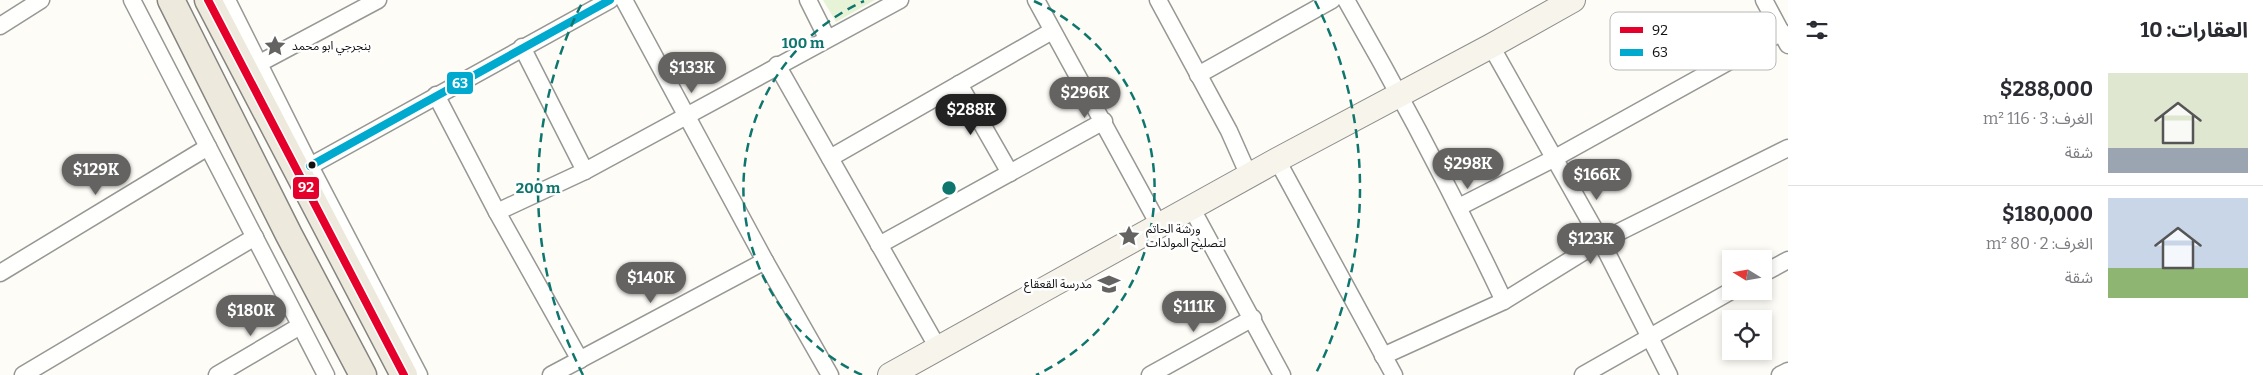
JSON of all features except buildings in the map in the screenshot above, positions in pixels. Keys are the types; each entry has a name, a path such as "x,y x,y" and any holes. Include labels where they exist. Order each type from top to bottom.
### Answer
{"main road":[{"path":"170,0 289,235 363,375"},
{"path":"208,0 320,217 345,250 404,375"},
{"path":"289,235 320,217"}],"street":[{"path":"0,26 41,0"},
{"path":"132,0 326,375"},
{"path":"227,0 310,166 345,250 419,375"},
{"path":"258,64 378,0"},
{"path":"310,166 610,0"},
{"path":"624,0 688,115 765,261 830,375"},
{"path":"808,0 827,38"},
{"path":"496,212 585,171 777,65 900,0"},
{"path":"1036,0 1104,121 1159,225"},
{"path":"1158,0 1229,132 1249,176"},
{"path":"1198,75 1332,0"},
{"path":"1346,0 1400,94 1459,206 1504,301"},
{"path":"890,375 1191,207 1573,0"},
{"path":"1764,0 1770,12"},
{"path":"1776,22 1785,39"},
{"path":"830,158 1052,31"},
{"path":"1491,46 1601,240 1669,375"},
{"path":"522,47 585,171"},
{"path":"777,65 938,348"},
{"path":"1459,206 1725,70"},
{"path":"959,84 1010,173"},
{"path":"436,95 496,212 580,360"},
{"path":"879,245 1104,121"},
{"path":"0,273 208,147"},
{"path":"1383,356 1504,301 1601,240 1788,148"},
{"path":"1277,160 1394,375"},
{"path":"1191,207 1253,318 1282,375"},
{"path":"23,375 255,237"},
{"path":"1772,269 1788,260"},
{"path":"551,375 765,261"},
{"path":"1583,375 1722,296"},
{"path":"1150,375 1253,318"},
{"path":"216,375 300,326"},
{"path":"1780,375 1788,370"}],"green space":[{"path":"823,0 875,0 836,22"}],"transit line":[{"name":"92","path":"208,0 404,375"},
{"name":"63","path":"310,166 610,0"}],"place":[{"name":"بنجرجي ابو محمد","path":"275,46"},
{"name":"ورشة الحاتم لتصليح المولدات","path":"1129,236"},
{"name":"مدرسة القعقاع","path":"1109,284"}]}
